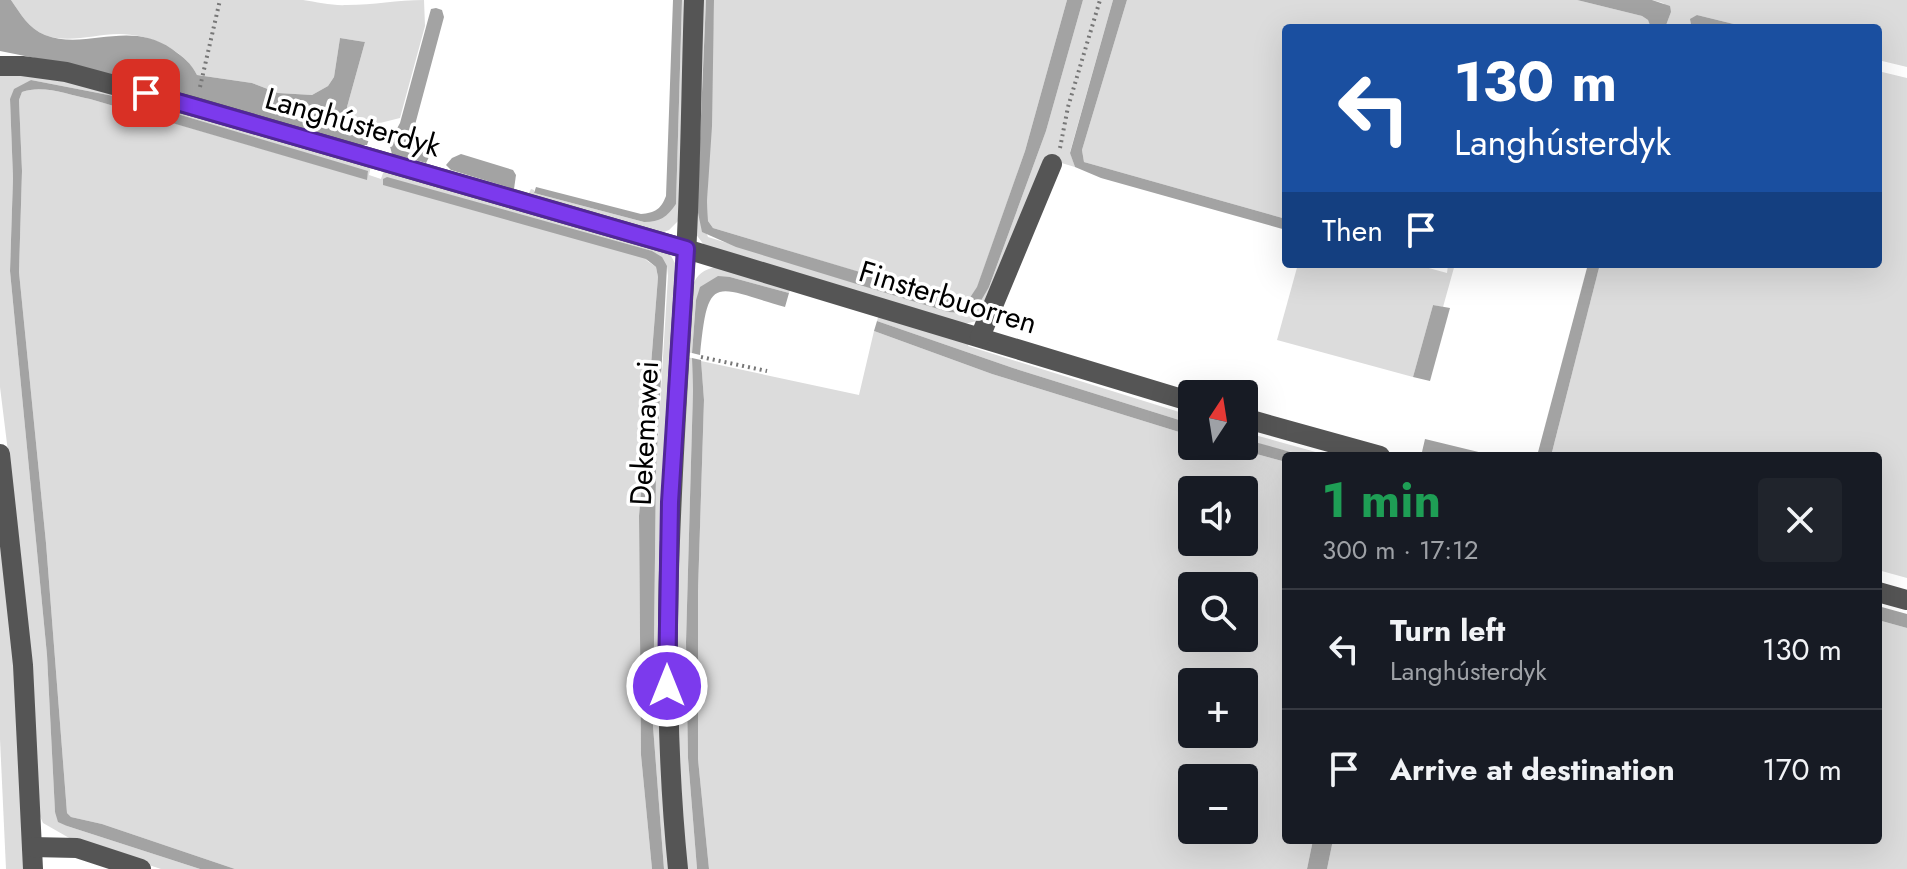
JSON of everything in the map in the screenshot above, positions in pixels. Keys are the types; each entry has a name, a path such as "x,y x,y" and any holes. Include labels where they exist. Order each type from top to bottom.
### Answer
{"street":[{"name":"Dekemawei","path":"678,869 669,760 666,630 672,458 686,249 694,0"},
{"name":"Langhústerdyk","path":"0,66 39,68 97,79 686,249"},
{"path":"980,337 1052,164"},
{"name":"Finsterbuorren","path":"686,249 1178,398"},
{"path":"1258,422 1366,452"},
{"path":"0,454 23,665 33,869"},
{"path":"1882,593 1907,600"},
{"path":"32,847 77,848 141,869"}],"path":[{"path":"202,75 220,0"},
{"path":"1052,164 1057,159 1068,107 1100,0"},
{"path":"692,355 767,371"}],"shaded area":[{"path":"0,0 11,0 30,25 45,35 76,40 139,36 156,40 183,58 197,75 252,83 278,93 312,95 328,86 334,77 340,38 365,42 347,107 353,119 370,136 367,145 136,82 0,51"},
{"path":"11,0 303,0 342,5 424,0 425,26 400,118 364,127 352,119 347,107 365,42 340,38 334,77 328,86 312,95 278,93 252,83 197,75 174,50 141,37 119,34 63,39 45,35 30,25"},
{"path":"673,0 682,0 676,204 663,218 644,222 534,193 536,187 641,214 657,210 662,204 666,196"},
{"path":"682,0 688,0 679,220 661,233 529,193 531,189 534,193 644,222 676,204"},
{"path":"698,0 706,0 697,208 708,237 948,312 989,287 1046,131 1083,0 1113,0 1070,152 1075,167 1048,159 981,320 964,324 704,245 695,233"},
{"path":"706,0 714,0 707,201 708,221 713,228 960,302 969,299 977,287 1025,151 1067,0 1083,0 1046,131 989,287 979,304 967,313 948,312 736,247 702,232 697,208"},
{"path":"714,0 1067,0 1025,151 977,288 969,299 952,300 713,228 708,221 707,201"},
{"path":"1113,0 1127,0 1082,150 1084,162 1282,218 1282,229 1101,178 1075,167 1070,153"},
{"path":"1127,0 1577,0 1642,16 1650,24 1282,24 1282,218 1084,162 1082,150"},
{"path":"1577,0 1652,0 1670,6 1666,24 1650,24 1642,16"},
{"path":"1652,0 1907,0 1907,67 1882,61 1882,24 1734,24 1697,15 1692,24 1666,24 1671,12 1663,3"},
{"path":"431,9 442,10 444,17 412,136 414,145 430,155 426,163 392,154 389,143 400,123"},
{"path":"1697,15 1734,24 1691,24 1690,19"},
{"path":"29,71 371,166 369,175 381,179 384,170 670,254 678,269 672,869 664,869 653,726 656,471 668,276 667,266 646,260 656,267 658,277 639,516 641,755 652,869 235,869 102,824 71,817 67,813 46,543 19,272 22,171 19,100 22,92 39,89 65,93 366,179 368,172 124,98 31,80 10,99 13,178 10,271 47,655 55,812 67,826 200,869 161,869 71,839 43,823 39,814 20,549 0,387 0,72"},
{"path":"1882,72 1907,78 1907,578 1882,571 1882,452 1552,452 1599,268 1882,268"},
{"path":"31,80 124,98 368,171 367,180 56,91 30,90 22,92 19,100 22,171 19,272 46,543 67,813 71,817 102,824 235,869 200,869 67,826 58,822 55,812 47,655 10,271 13,178 10,99 14,89"},
{"path":"461,154 513,170 516,175 514,189 451,170 446,165"},
{"path":"387,177 652,251 662,257 667,266 656,471 653,726 664,869 652,869 641,755 639,516 658,277 656,267 646,259 383,185 383,179"},
{"path":"715,267 791,287 789,293 730,277 696,300 692,353 686,352 693,285 701,273"},
{"path":"1297,268 1429,268 1447,273 1448,268 1454,268 1443,307 1433,305 1413,377 1277,340"},
{"path":"1587,268 1599,268 1552,452 1538,452"},
{"path":"718,276 789,293 785,307 743,294 719,292 712,298 707,310 700,355 692,353 696,300 700,287"},
{"path":"1433,305 1450,308 1430,381 1413,377"},
{"path":"879,314 970,340 968,346 1178,412 1178,420 1013,368 877,321"},
{"path":"877,321 1178,420 1178,432 992,374 874,331"},
{"path":"874,331 992,374 1178,432 1178,460 1258,460 1258,454 1282,461 1282,844 1312,844 1307,869 709,869 698,759 698,591 704,400 701,361 859,395"},
{"path":"685,357 692,358 693,390 686,642 688,758 697,869 684,869 673,717"},
{"path":"692,358 701,360 704,400 698,591 698,759 709,869 697,869 688,758 686,642"},
{"path":"1258,436 1316,452 1293,452 1258,443"},
{"path":"1425,439 1479,452 1422,452"},
{"path":"1258,443 1291,452 1282,452 1282,461 1258,454"},
{"path":"0,515 15,665 24,869 6,869 0,739"},
{"path":"1882,607 1907,614 1907,628 1882,621"},
{"path":"1882,621 1907,628 1907,869 1327,869 1332,844 1882,844"},
{"path":"1312,844 1332,844 1327,869 1307,869"}],"route":[{"path":"146,93 686,249 670,502 667,686"}]}
